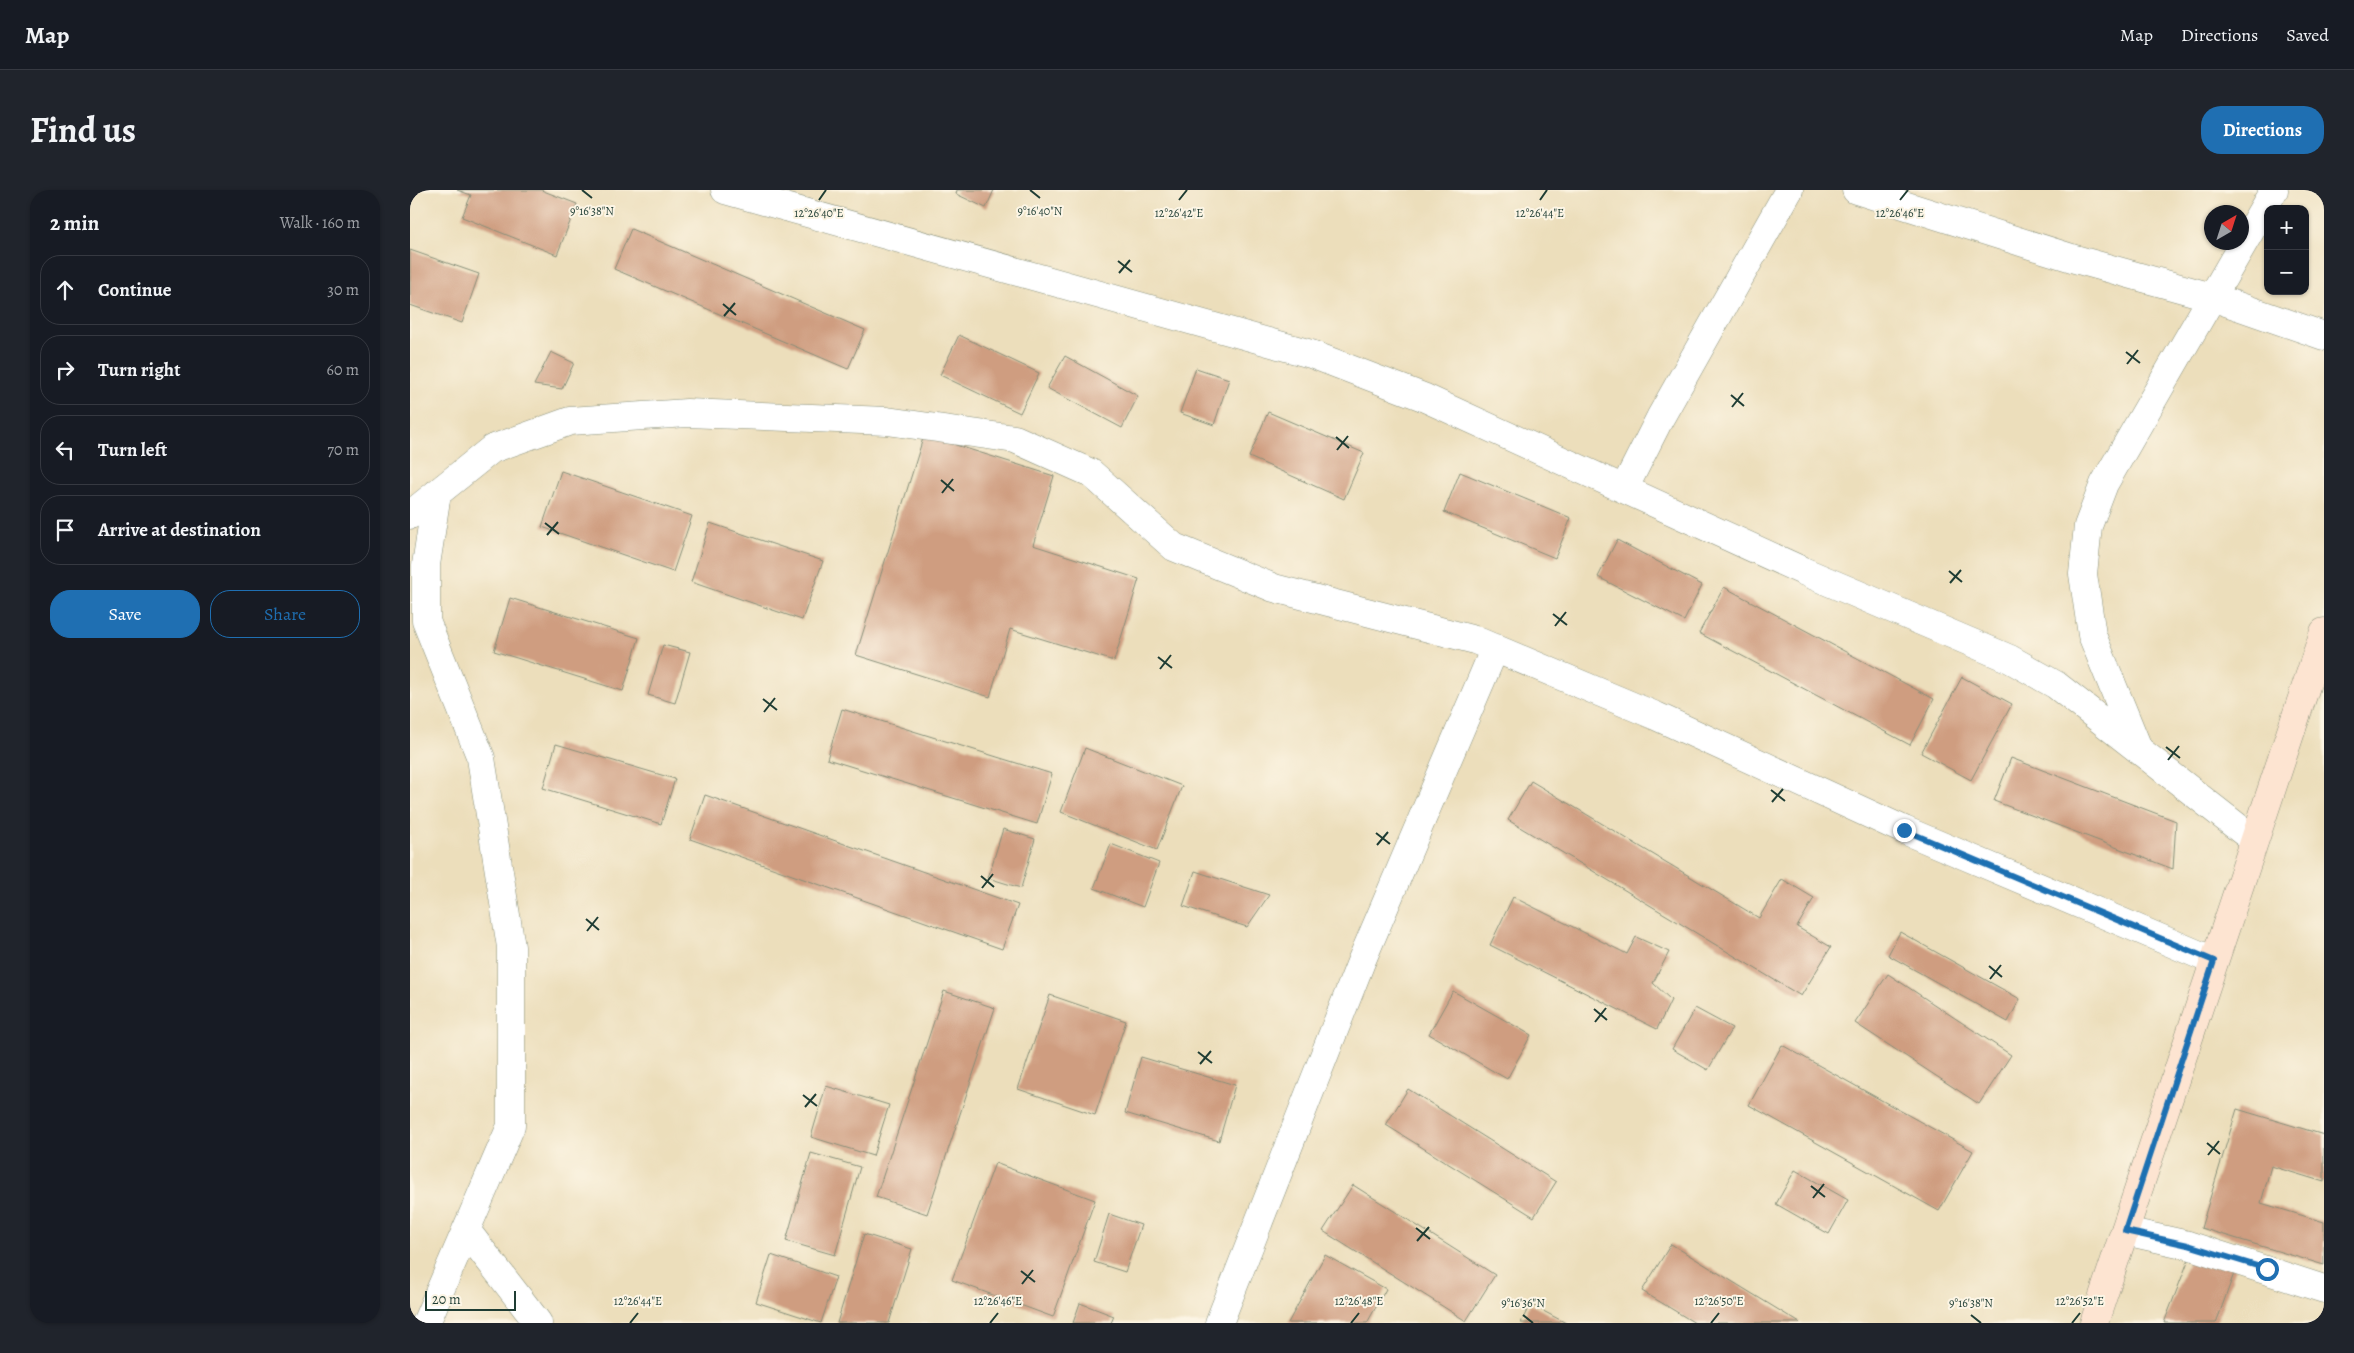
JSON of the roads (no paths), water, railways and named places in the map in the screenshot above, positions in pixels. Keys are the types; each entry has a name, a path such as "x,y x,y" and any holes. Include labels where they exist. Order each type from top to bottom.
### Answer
{"main road":[{"path":"2094,1323 2324,632"}],"street":[{"path":"724,190 1312,354 1422,397 1803,570 2010,659 2056,685 2254,840"},
{"path":"1624,489 1660,418 1789,190"},
{"path":"1856,190 2075,259 2212,297 2324,336"},
{"path":"2139,749 2092,635 2083,574 2088,526 2104,484 2274,190"},
{"path":"410,515 492,449 570,421 687,413 888,421 1015,439 1091,473 1174,547 1274,588 1475,640 1656,716 1904,830 2214,961"},
{"path":"426,1323 511,1126 511,947 481,758 426,621 426,566 437,493"},
{"path":"1218,1323 1361,962 1495,648"},
{"path":"466,1230 538,1323"},
{"path":"2125,1231 2188,1245 2324,1289"}]}
